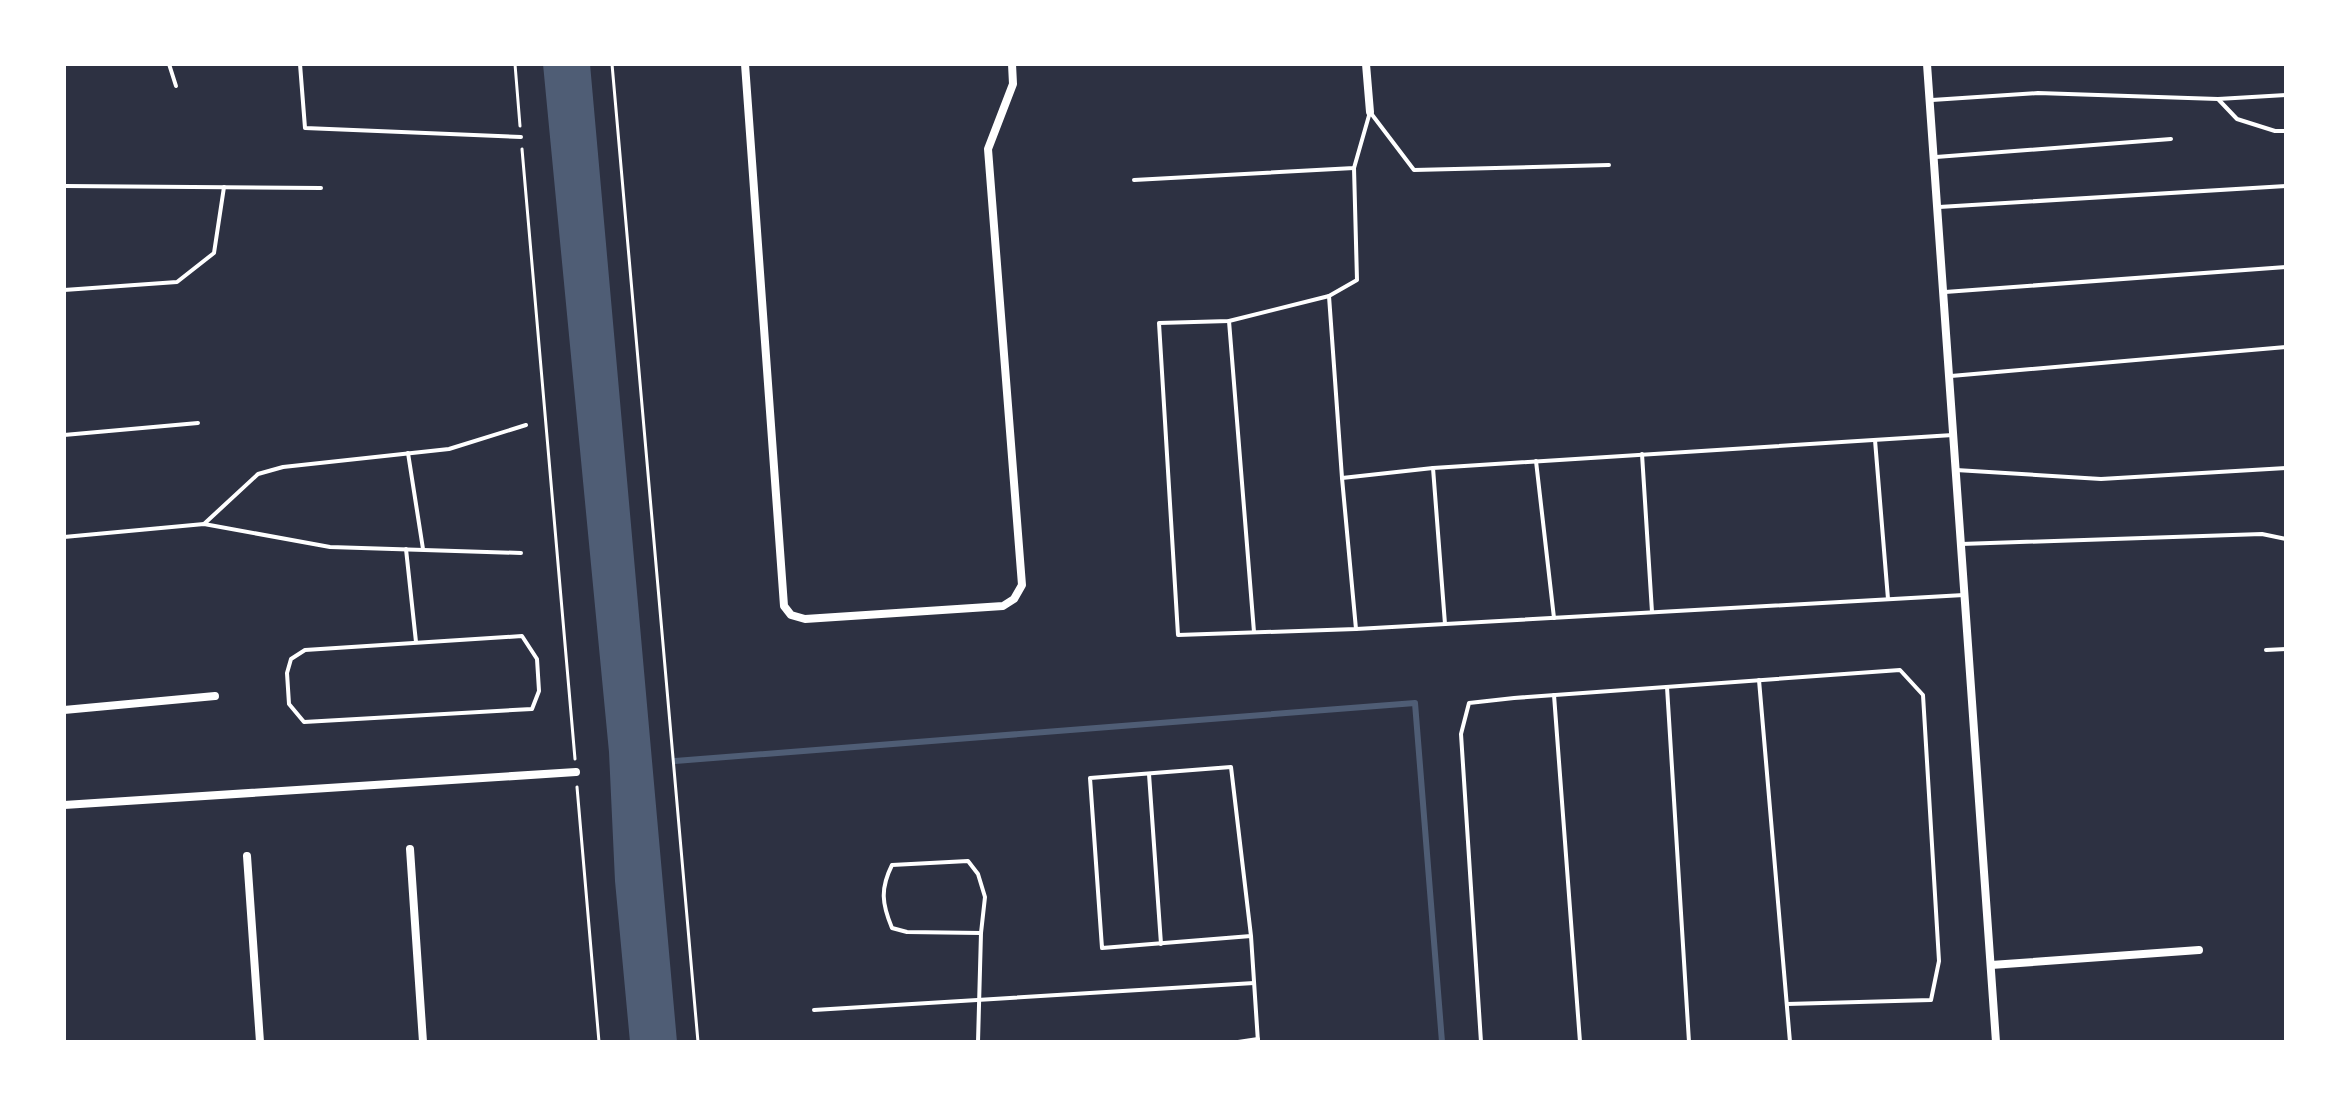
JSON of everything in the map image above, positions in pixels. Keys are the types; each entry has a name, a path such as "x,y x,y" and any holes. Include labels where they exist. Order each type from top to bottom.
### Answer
{"street":[{"path":"745,64 784,606 791,615 805,619 1003,606 1014,599 1022,585 988,149 1013,84 1012,64"},
{"path":"1366,64 1370,112"},
{"path":"1927,64 1996,1042"},
{"path":"64,710 215,696"},
{"path":"64,805 576,772"},
{"path":"410,849 423,1042"},
{"path":"247,856 260,1042"},
{"path":"1991,965 2199,950"}],"lane":[{"path":"169,64 176,86"},
{"path":"300,64 305,128 521,137"},
{"path":"1929,101 2038,93 2218,99 2286,95"},
{"path":"2218,99 2237,119 2275,131 2286,131"},
{"path":"1370,112 1414,170 1609,165"},
{"path":"1370,112 1354,168 1357,280 1329,296 1229,321 1159,323 1178,635 1356,629 1964,595"},
{"path":"1933,157 2171,139"},
{"path":"1134,180 1354,168"},
{"path":"64,186 321,188"},
{"path":"1937,207 2286,186"},
{"path":"64,290 177,282 214,253 224,187"},
{"path":"1943,292 2286,267"},
{"path":"1329,296 1356,629"},
{"path":"1229,321 1254,632"},
{"path":"1949,376 2286,347"},
{"path":"64,435 198,423"},
{"path":"204,524 258,474 283,467 449,449 526,425"},
{"path":"1342,478 1433,468 1953,435"},
{"path":"1875,440 1888,599"},
{"path":"408,453 423,549"},
{"path":"1642,454 1652,612"},
{"path":"1536,461 1554,618"},
{"path":"1433,468 1445,624"},
{"path":"1956,470 2101,479 2286,468"},
{"path":"64,537 204,524 330,547 521,553"},
{"path":"1961,544 2262,534 2286,539"},
{"path":"406,549 416,642"},
{"path":"522,636 537,659 539,691 532,709 304,722 289,704 287,673 291,659 305,650 416,642 522,636"},
{"path":"2266,650 2286,649"},
{"path":"1481,1042 1461,734 1469,703 1900,670 1923,695 1939,961 1931,1000 1787,1004"},
{"path":"1759,680 1790,1042"},
{"path":"1667,687 1689,1042"},
{"path":"1554,695 1580,1042"},
{"path":"1238,1042 1258,1041 1251,936 1231,767 1090,778 1102,948 1251,936"},
{"path":"1149,773 1161,944"},
{"path":"978,1042 985,897 978,874 968,861 892,865 885,880 883,907 892,928 907,932 981,933"},
{"path":"814,1010 1254,983"}],"path":[{"path":"515,64 599,1042"},
{"path":"612,64 698,1042"}],"water":[{"path":"543,64 590,64 677,1042 630,1042 615,881 609,752"}],"waterway":[{"path":"675,761 1415,703 1442,1042"}]}
